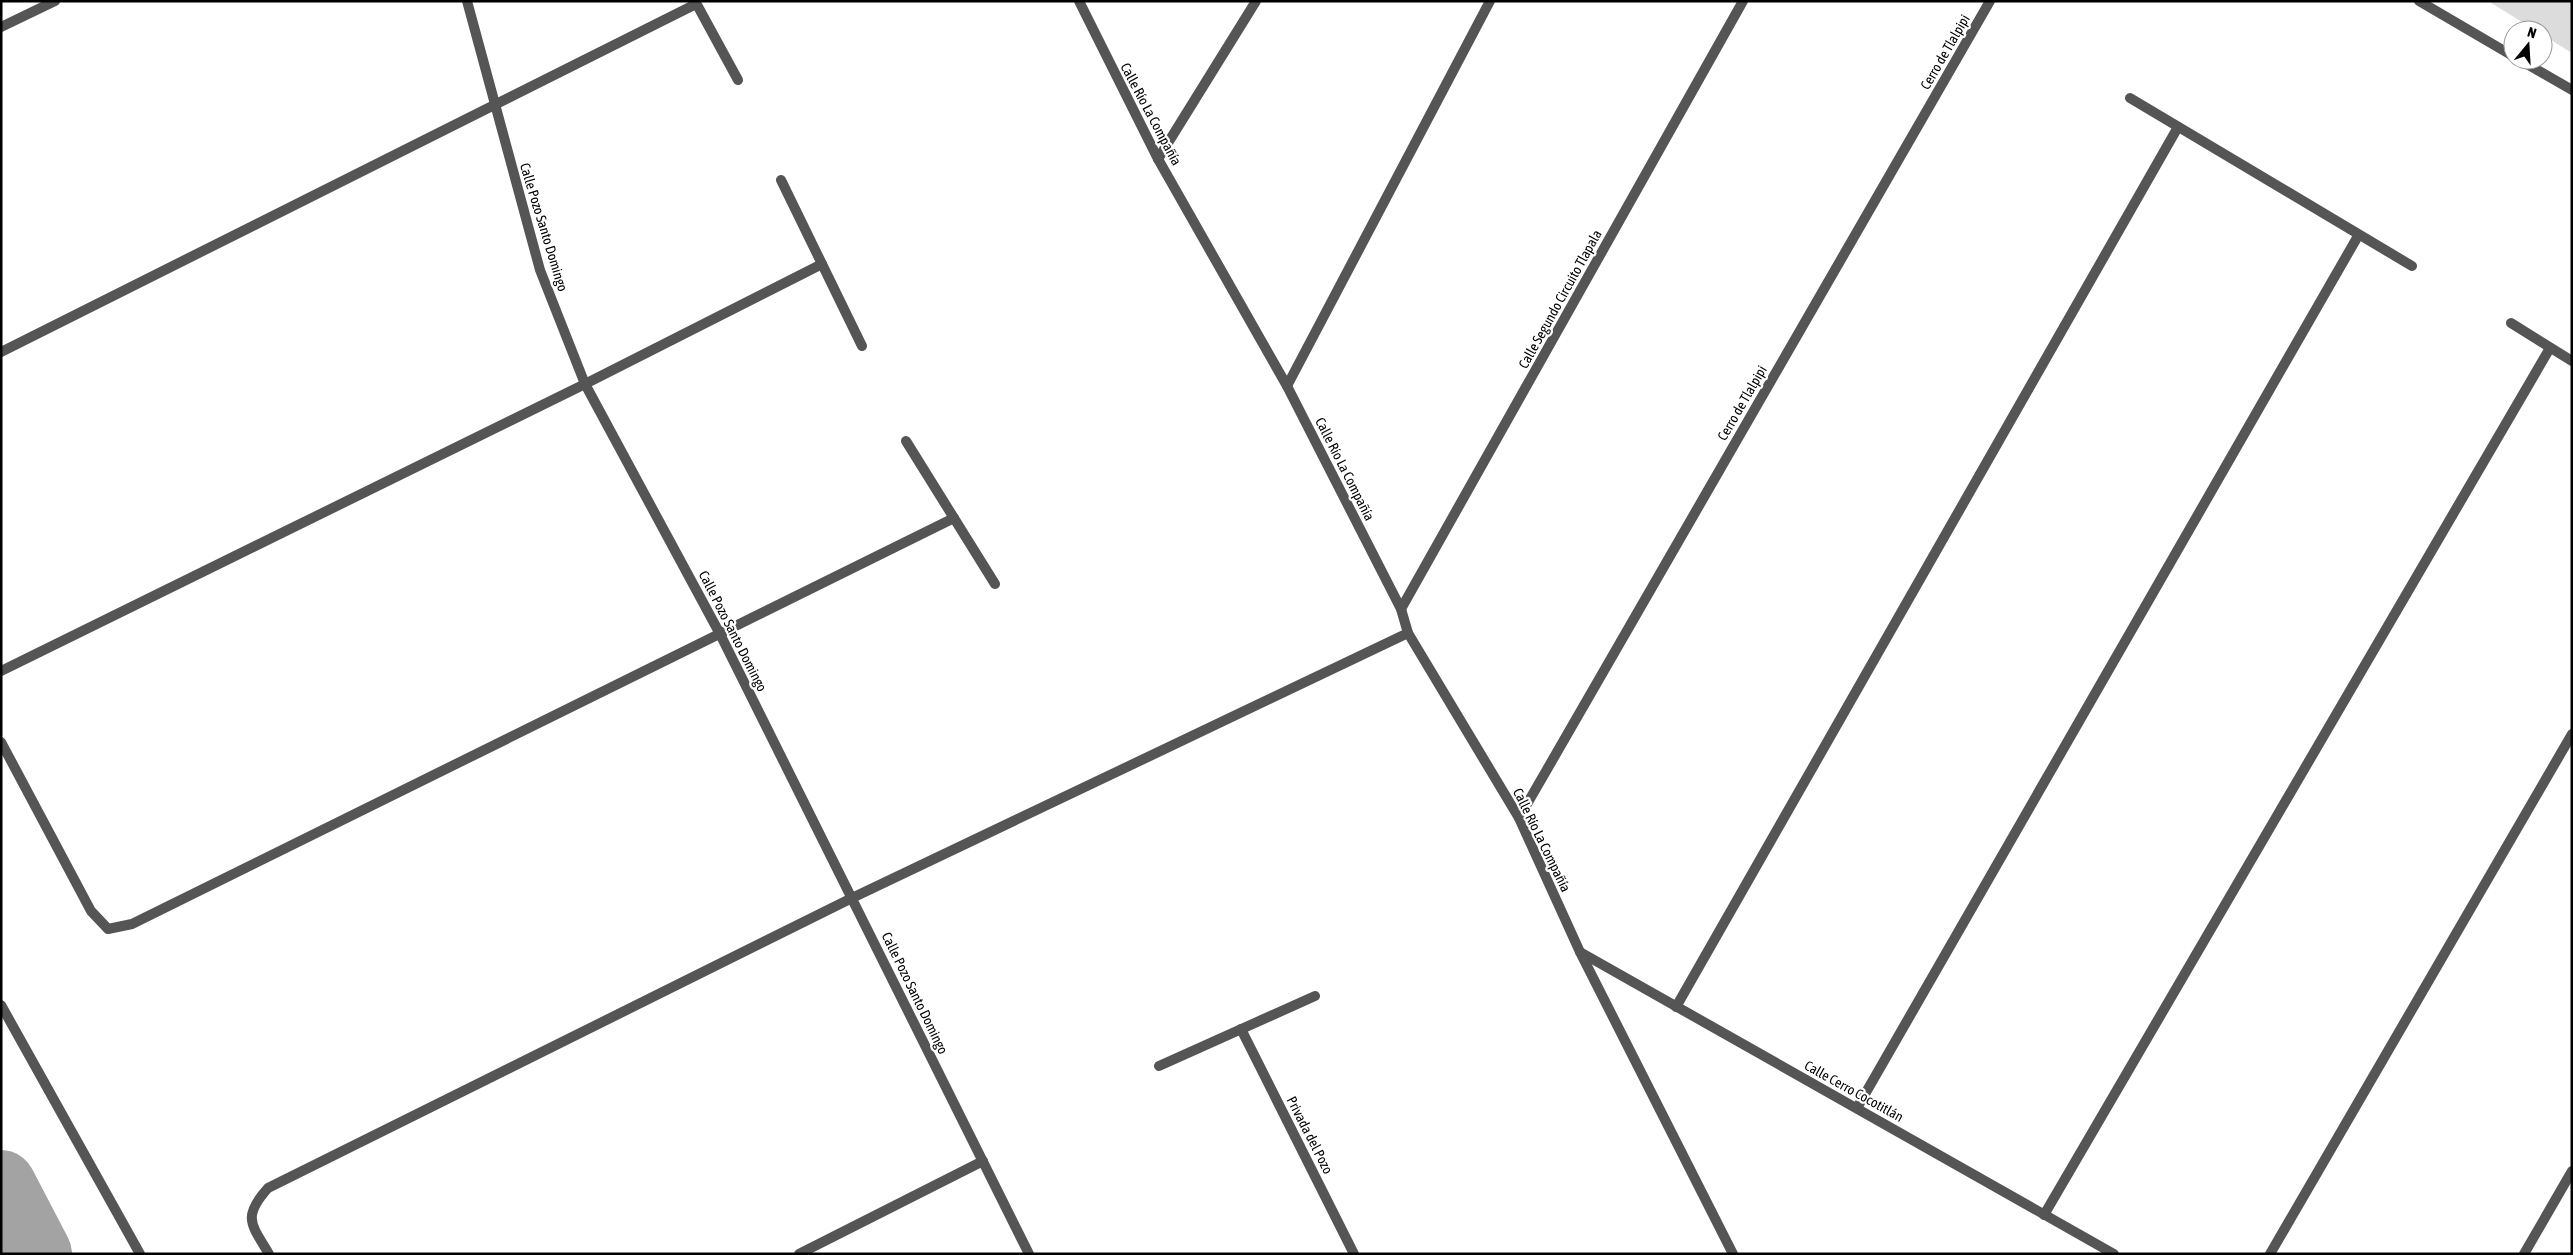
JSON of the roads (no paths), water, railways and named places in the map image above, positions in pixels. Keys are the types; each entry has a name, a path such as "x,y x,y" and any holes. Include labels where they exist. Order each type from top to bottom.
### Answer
{"street":[{"path":"1,27 55,1"},
{"name":"Calle Pozo Santo Domingo","path":"467,1 540,270 585,384 720,634 1029,1254"},
{"name":"Calle Río La Compañía","path":"1079,1 1158,159 1287,386 1400,609 1408,633 1519,818 1580,952 1733,1254"},
{"path":"1158,159 1256,1"},
{"path":"1287,386 1490,1"},
{"name":"Calle Segundo Circuito Tlapala","path":"1400,609 1743,1"},
{"name":"Cerro de Tlalpipi","path":"1519,818 1990,1"},
{"path":"2419,1 2503,50"},
{"path":"1,352 696,3 738,80"},
{"path":"2537,70 2572,90"},
{"path":"2130,98 2358,236 2412,266"},
{"path":"1676,1007 2178,128"},
{"path":"781,180 862,346"},
{"path":"1857,1108 2358,236"},
{"path":"1,671 585,384 822,264"},
{"path":"2511,323 2572,361"},
{"path":"2044,1215 2550,348"},
{"path":"906,441 995,584"},
{"path":"1,742 91,911 108,929 132,924 954,518"},
{"path":"269,1254 251,1225 253,1204 268,1188 852,898 1408,633"},
{"path":"2270,1254 2572,734"},
{"name":"Calle Cerro Cocotitlán","path":"1580,952 2114,1254"},
{"path":"1158,1066 1315,996"},
{"path":"1,1005 140,1254"},
{"name":"Privada del Pozo","path":"1241,1029 1354,1254"},
{"path":"799,1254 983,1161"},
{"path":"2524,1254 2572,1171"}],"waterway":[{"path":"1,1185 37,1254"}]}
